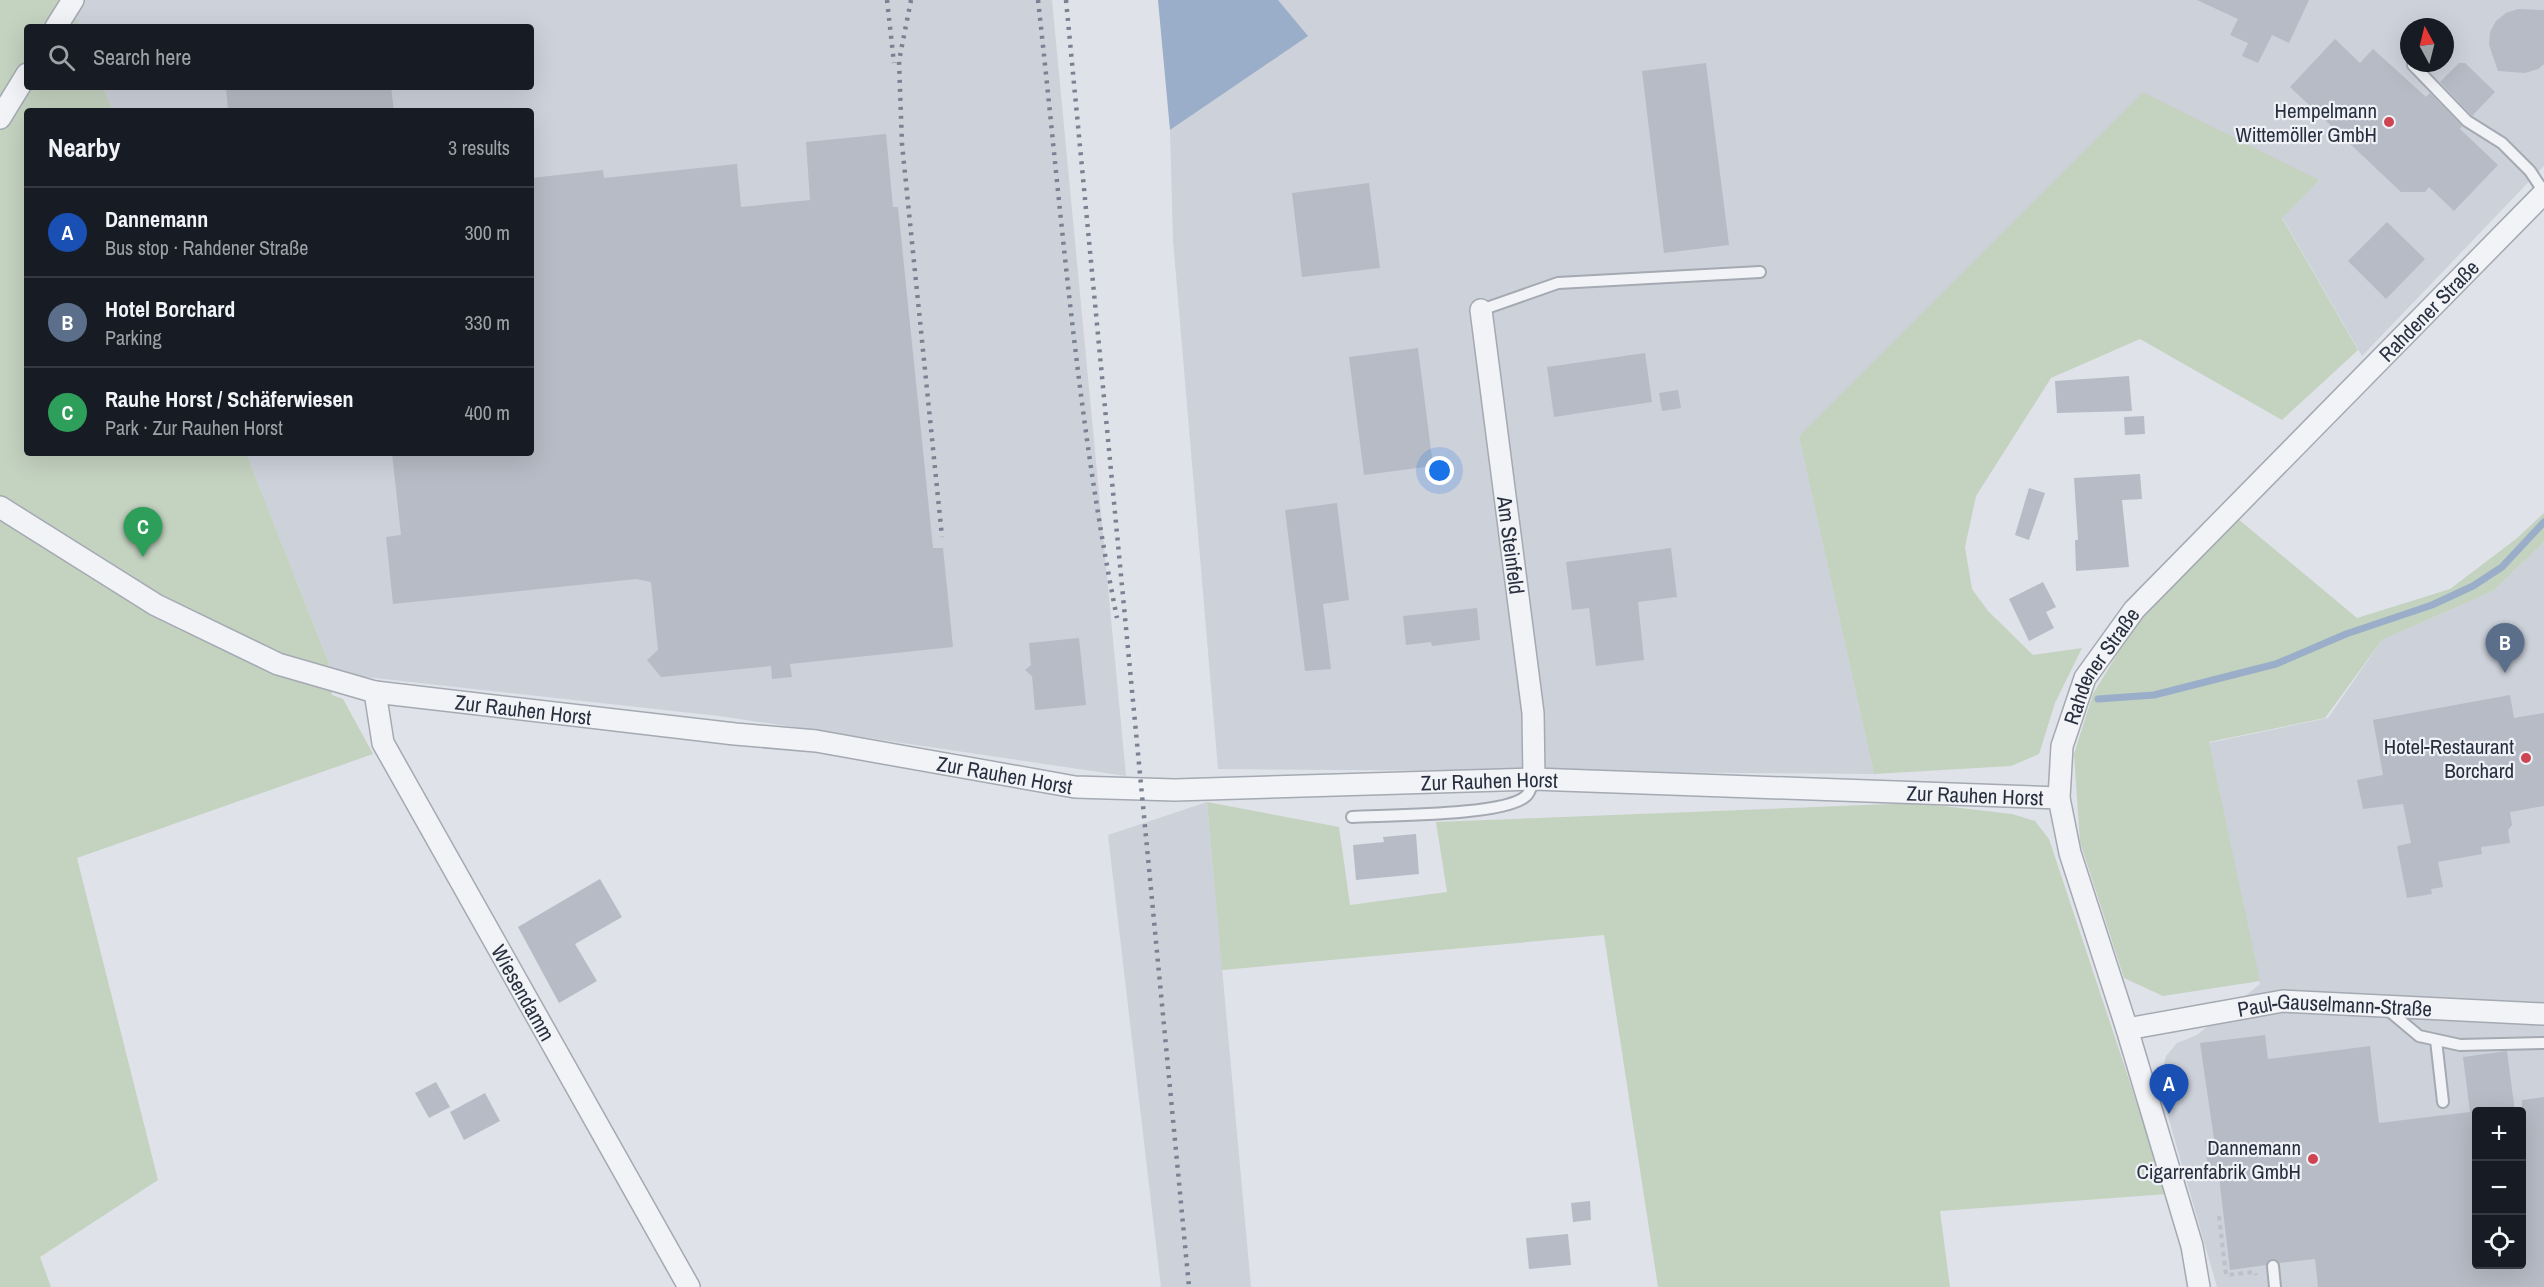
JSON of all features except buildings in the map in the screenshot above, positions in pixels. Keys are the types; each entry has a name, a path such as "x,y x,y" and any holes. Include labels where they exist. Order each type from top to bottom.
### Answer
{"street":[{"path":"58,24 73,0"},
{"path":"0,118 24,79"},
{"name":"Rahdener Straße","path":"2199,1287 2192,1246 2127,1029 2070,853 2059,798 2062,746 2085,678 2134,610 2544,193"},
{"name":"Am Steinfeld","path":"1481,310 1533,713 1534,779"},
{"name":"Zur Rauhen Horst","path":"0,507 156,605 278,664 375,692 735,734 816,741 1075,787 1175,790 1534,779 2059,798"},
{"name":"Wiesendamm","path":"375,692 383,743 689,1287"},
{"name":"Paul-Gauselmann-Straße","path":"2127,1029 2283,1000 2544,1014"}],"lane":[{"path":"2420,72 2467,121 2502,142 2530,171 2544,193"},
{"path":"1481,310 1558,283 1760,272"},
{"path":"1352,817 1462,811 1508,805 1527,796 1534,779"},
{"path":"2383,1006 2419,1036 2436,1040 2460,1045 2544,1043"},
{"path":"2436,1040 2443,1102"},
{"path":"2273,1266 2275,1287"}],"path":[{"path":"2219,1216 2226,1275 2255,1272 2257,1282"}],"shaded area":[{"path":"69,0 1052,0 1126,776 719,716 329,673 328,661 247,456 534,456 534,108 112,108 104,90 534,90 534,24 79,24"},
{"path":"1278,0 2544,0 2544,166 2362,356 2282,217 2318,180 1799,435 1874,774 1218,769 1173,240 1170,130 1307,36"},
{"path":"2544,542 2544,1287 2217,1287 2159,1085 2166,1056 2177,1043 2197,1035 2260,984 2209,743 2328,718 2382,640 2493,591"},
{"path":"1207,802 1251,1287 1161,1287 1108,835"}],"green space":[{"path":"0,0 69,0 79,24 24,24 24,90 104,90 112,108 24,108 24,456 247,456 328,661 332,695 343,699 373,754 77,858 158,1180 40,1257 51,1287 0,1287"},
{"path":"2143,92 2319,180 2282,218 2358,350 2282,420 2140,339 2051,378 1976,496 1965,547 1972,589 1988,611 2033,655 2082,648 2055,703 2039,754 2011,766 1874,774 1799,436"},
{"path":"2544,513 2544,542 2493,591 2382,640 2325,718 2209,742 2260,981 2163,996 2124,978 2080,842 2074,754 2093,694 2132,630 2237,518 2357,618 2450,589 2516,539"},
{"path":"1207,802 1339,827 1350,905 1447,892 1436,822 1917,803 2012,814 2035,821 2049,839 2167,1194 1940,1211 1950,1287 1658,1287 1604,935 1222,970"}],"water":[{"path":"1158,0 1278,0 1308,36 1170,130"}],"waterway":[{"path":"2098,699 2154,695 2276,664 2346,634 2432,605 2473,586 2502,567 2544,522"}],"railway":[{"path":"887,0 894,63"},
{"path":"911,0 899,61 902,144 942,537"},
{"path":"1038,0 1080,388 1117,618"},
{"path":"1066,0 1189,1287"}],"place":[{"name":"Hempelmann Wittemöller GmbH","path":"2389,122"},
{"name":"Rauhe Horst / Schäferwiesen","path":"143,557"},
{"name":"Hotel Borchard","path":"2505,673"},
{"name":"Hotel-Restaurant Borchard","path":"2526,758"},
{"name":"Dannemann","path":"2169,1114"},
{"name":"Dannemann Cigarrenfabrik GmbH","path":"2313,1159"}]}
